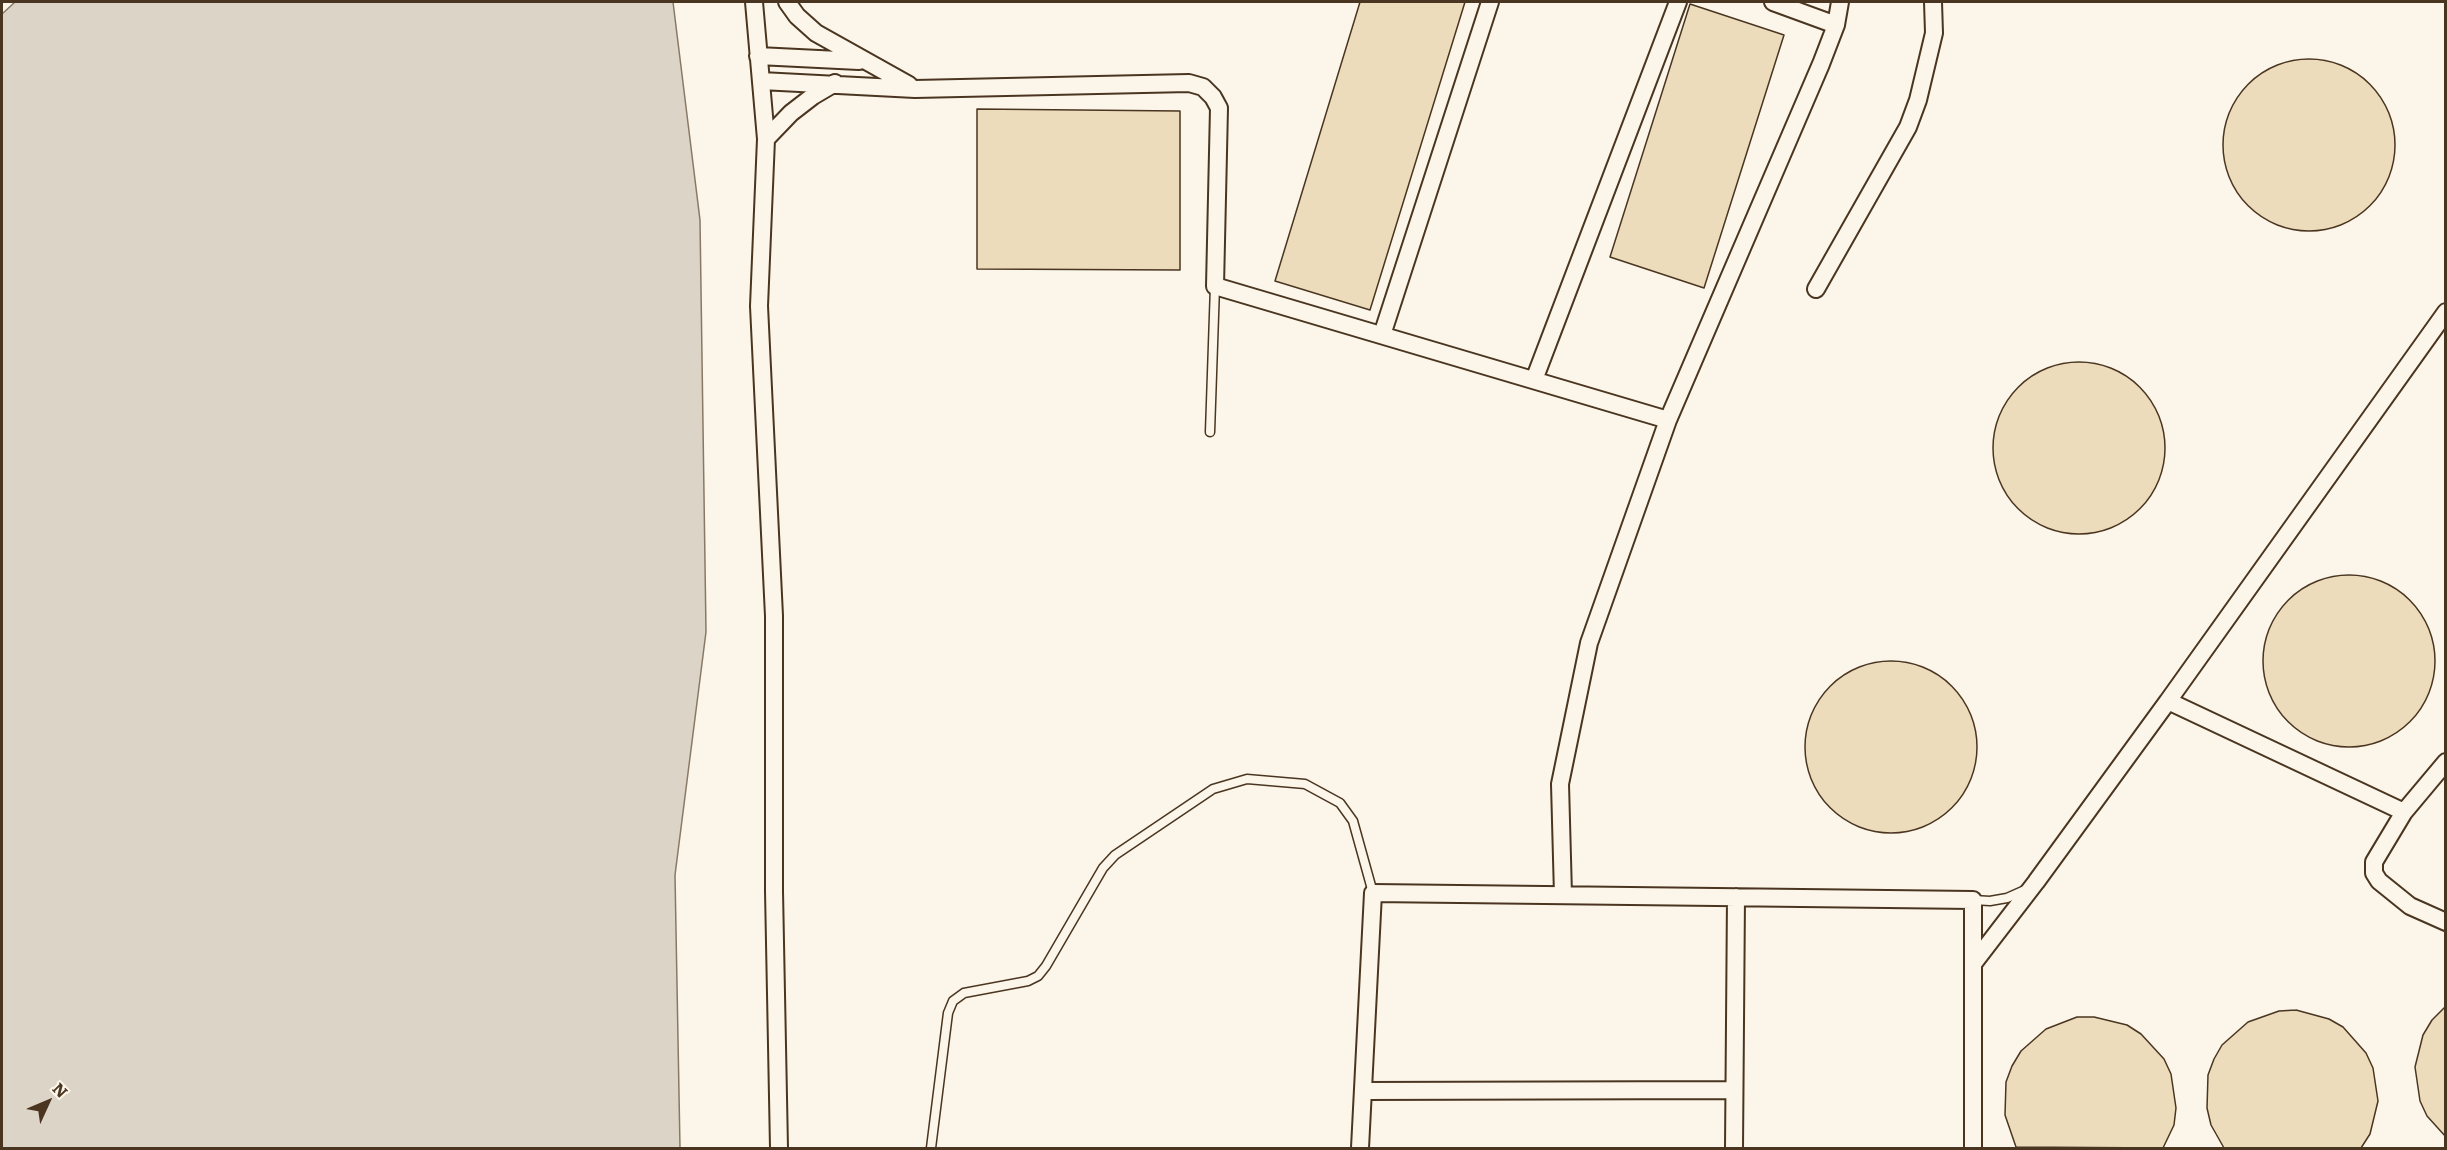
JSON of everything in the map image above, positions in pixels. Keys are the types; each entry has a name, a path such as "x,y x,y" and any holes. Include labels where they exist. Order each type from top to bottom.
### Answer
{"street":[{"path":"754,2 766,139 759,306 774,616 778,1149"},
{"path":"787,2 797,16 816,33 863,62 915,89"},
{"path":"1382,335 1490,2"},
{"path":"1534,380 1678,2"},
{"path":"1773,2 1836,25"},
{"path":"1563,895 1560,784 1589,643 1668,420 1836,25 1840,2"},
{"path":"1816,289 1908,128 1918,100 1934,33 1933,2"},
{"path":"758,56 863,62"},
{"path":"761,81 835,83 915,89 1189,82 1203,87 1213,97 1219,108 1215,285 1668,420"},
{"path":"766,139 791,113 835,83"},
{"path":"1973,964 2168,701 2445,312"},
{"path":"2168,701 2404,812"},
{"path":"2445,762 2404,812 2374,862 2374,873 2379,881 2410,906 2445,922"},
{"path":"1360,1149 1373,893 1973,900 1973,1149"},
{"path":"1734,1149 1736,897"},
{"path":"1363,1091 1734,1090"}],"lane":[{"path":"1210,432 1215,285"},
{"path":"931,1149 948,1013 953,1001 964,993 1028,981 1038,975 1046,966 1103,868 1115,855 1213,789 1247,779 1305,784 1340,803 1353,821 1373,893"},
{"path":"1973,900 1990,901 2007,898 2022,892 2036,882"}],"shaded area":[{"path":"15,2 673,2 700,220 706,632 675,875 680,1148 2,1148 2,14"}],"building":[{"path":"1360,2 1465,2 1370,310 1275,281"},
{"path":"1690,4 1784,35 1704,288 1610,257"},
{"path":"2309,59 2342,66 2370,84 2388,112 2395,145 2388,178 2370,206 2342,224 2309,231 2276,224 2248,206 2230,178 2223,145 2230,112 2248,84 2276,66"},
{"path":"977,109 1180,111 1180,270 977,269"},
{"path":"2079,362 2112,369 2140,387 2158,415 2165,448 2158,481 2140,509 2112,527 2079,534 2046,527 2018,509 2000,481 1993,448 2000,415 2018,387 2046,369"},
{"path":"2349,575 2382,582 2397,589 2410,600 2421,613 2428,628 2435,661 2428,694 2421,709 2410,722 2397,733 2382,740 2349,747 2316,740 2301,733 2288,722 2277,709 2270,694 2263,661 2270,628 2277,613 2288,600 2301,589 2316,582"},
{"path":"1891,661 1924,668 1939,675 1952,686 1963,699 1970,714 1977,747 1970,780 1963,795 1952,808 1939,819 1924,826 1891,833 1858,826 1843,819 1830,808 1819,795 1812,780 1805,747 1812,714 1819,699 1830,686 1843,675 1858,668"},
{"path":"2446,1006 2446,1137 2427,1116 2420,1101 2415,1067 2423,1035 2432,1020"},
{"path":"2296,1010 2329,1019 2343,1027 2366,1053 2373,1068 2378,1101 2370,1134 2361,1148 2224,1148 2211,1125 2207,1108 2208,1075 2214,1059 2222,1045 2248,1022 2279,1011"},
{"path":"2077,1017 2094,1017 2127,1025 2141,1034 2164,1059 2171,1074 2176,1108 2174,1125 2163,1148 2016,1147 2005,1115 2006,1082 2012,1066 2021,1051 2046,1029"}]}
